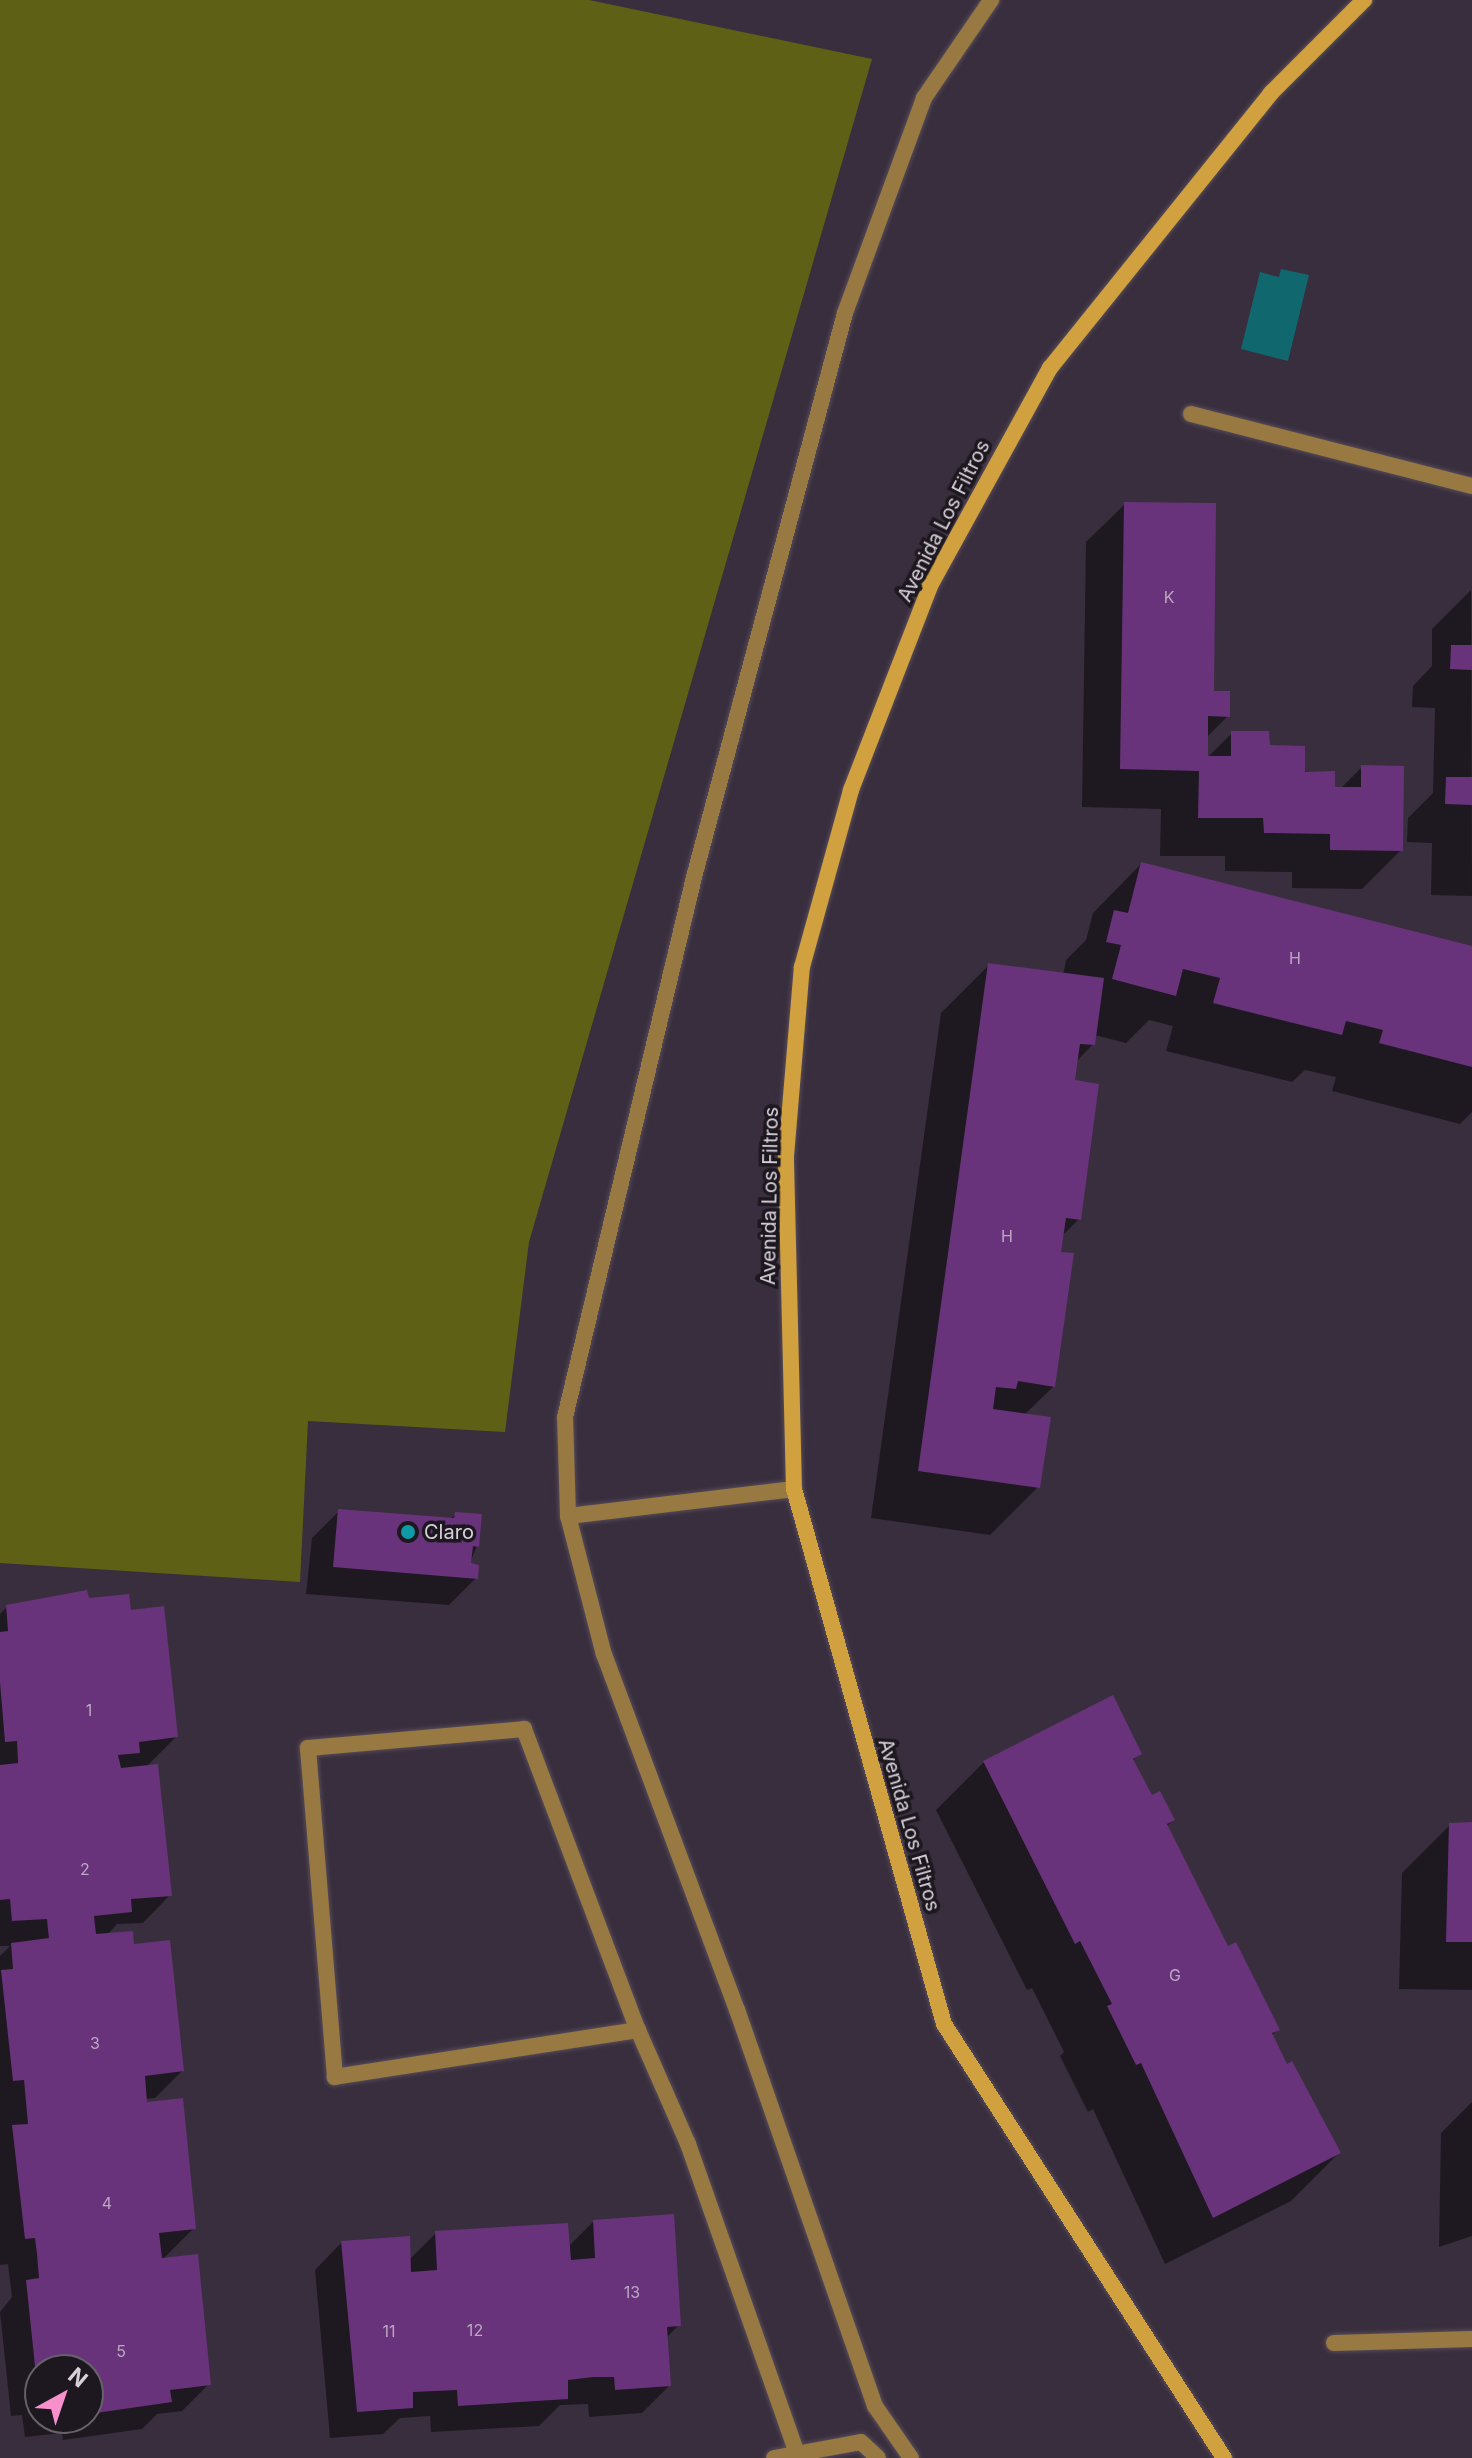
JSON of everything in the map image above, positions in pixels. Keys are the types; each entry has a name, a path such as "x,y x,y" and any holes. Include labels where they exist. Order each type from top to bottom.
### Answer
{"main road":[{"name":"Avenida Los Filtros","path":"1224,2458 944,2024 794,1489 786,1156 802,967 851,790 930,586 1050,368 1271,93 1364,0"}],"street":[{"path":"911,2458 875,2406 737,2010 604,1655 568,1516 565,1417 694,877 845,313 924,98 991,0"},
{"path":"1191,414 1472,486"},
{"path":"568,1516 794,1489"},
{"path":"638,2030 335,2077 308,1748 524,1729 638,2030 688,2144 797,2454"},
{"path":"1334,2343 1472,2339"},
{"path":"774,2458 861,2442 878,2458"}],"shaded area":[{"path":"0,0 589,0 872,59 529,1242 505,1432 308,1421 300,1582 0,1563"}],"water":[{"path":"1281,269 1309,275 1288,361 1241,349 1260,272 1279,277"}],"building":[{"path":"1124,502 1216,503 1214,691 1230,691 1230,717 1208,716 1208,756 1231,756 1231,731 1269,731 1270,745 1305,746 1305,772 1335,771 1335,787 1361,787 1361,765 1404,766 1403,851 1330,850 1330,834 1264,833 1263,818 1198,818 1199,771 1120,769"},
{"path":"1451,645 1472,645 1472,670 1450,669"},
{"path":"1446,777 1472,777 1472,805 1445,804"},
{"path":"1141,862 1472,946 1472,1067 1379,1043 1383,1030 1346,1021 1342,1035 1213,1003 1220,978 1183,969 1176,996 1112,979 1121,945 1106,942 1114,910 1128,913"},
{"path":"988,963 1104,978 1095,1045 1080,1044 1075,1080 1099,1084 1081,1220 1066,1218 1061,1252 1074,1253 1055,1387 1018,1381 1016,1389 996,1387 993,1409 1051,1417 1040,1488 918,1471"},
{"name":"Claro","path":"338,1509 454,1518 455,1512 482,1514 479,1547 473,1546 471,1563 479,1565 478,1579 333,1567"},
{"path":"87,1590 89,1598 129,1594 131,1610 164,1606 178,1737 139,1742 140,1753 118,1755 121,1768 158,1764 172,1896 131,1899 132,1912 94,1916 96,1934 133,1931 134,1944 170,1940 184,2071 145,2076 147,2102 183,2098 196,2229 159,2233 162,2258 198,2254 211,2385 170,2390 172,2402 104,2412 104,2354 34,2354 26,2280 39,2278 37,2254 35,2238 25,2239 12,2125 28,2124 24,2080 13,2081 1,1970 13,1969 11,1943 49,1938 47,1919 12,1921 10,1899 0,1900 0,1765 18,1763 17,1741 5,1742 0,1682 0,1632 8,1631 6,1605"},
{"path":"1113,1695 1142,1754 1133,1759 1152,1795 1160,1791 1175,1820 1167,1824 1228,1946 1236,1942 1280,2030 1272,2033 1287,2064 1292,2061 1341,2153 1213,2218 1141,2063 1136,2065 1107,2006 1112,2004 1080,1941 1075,1944 983,1761"},
{"path":"1472,1822 1472,1942 1446,1942 1449,1823"},
{"path":"674,2214 681,2326 667,2327 671,2386 615,2390 614,2377 593,2377 568,2380 568,2399 458,2406 457,2390 413,2392 413,2408 357,2412 341,2241 410,2236 411,2272 437,2270 435,2231 568,2223 571,2260 595,2258 593,2220"}],"place":[{"name":"Claro","path":"408,1532"}]}
